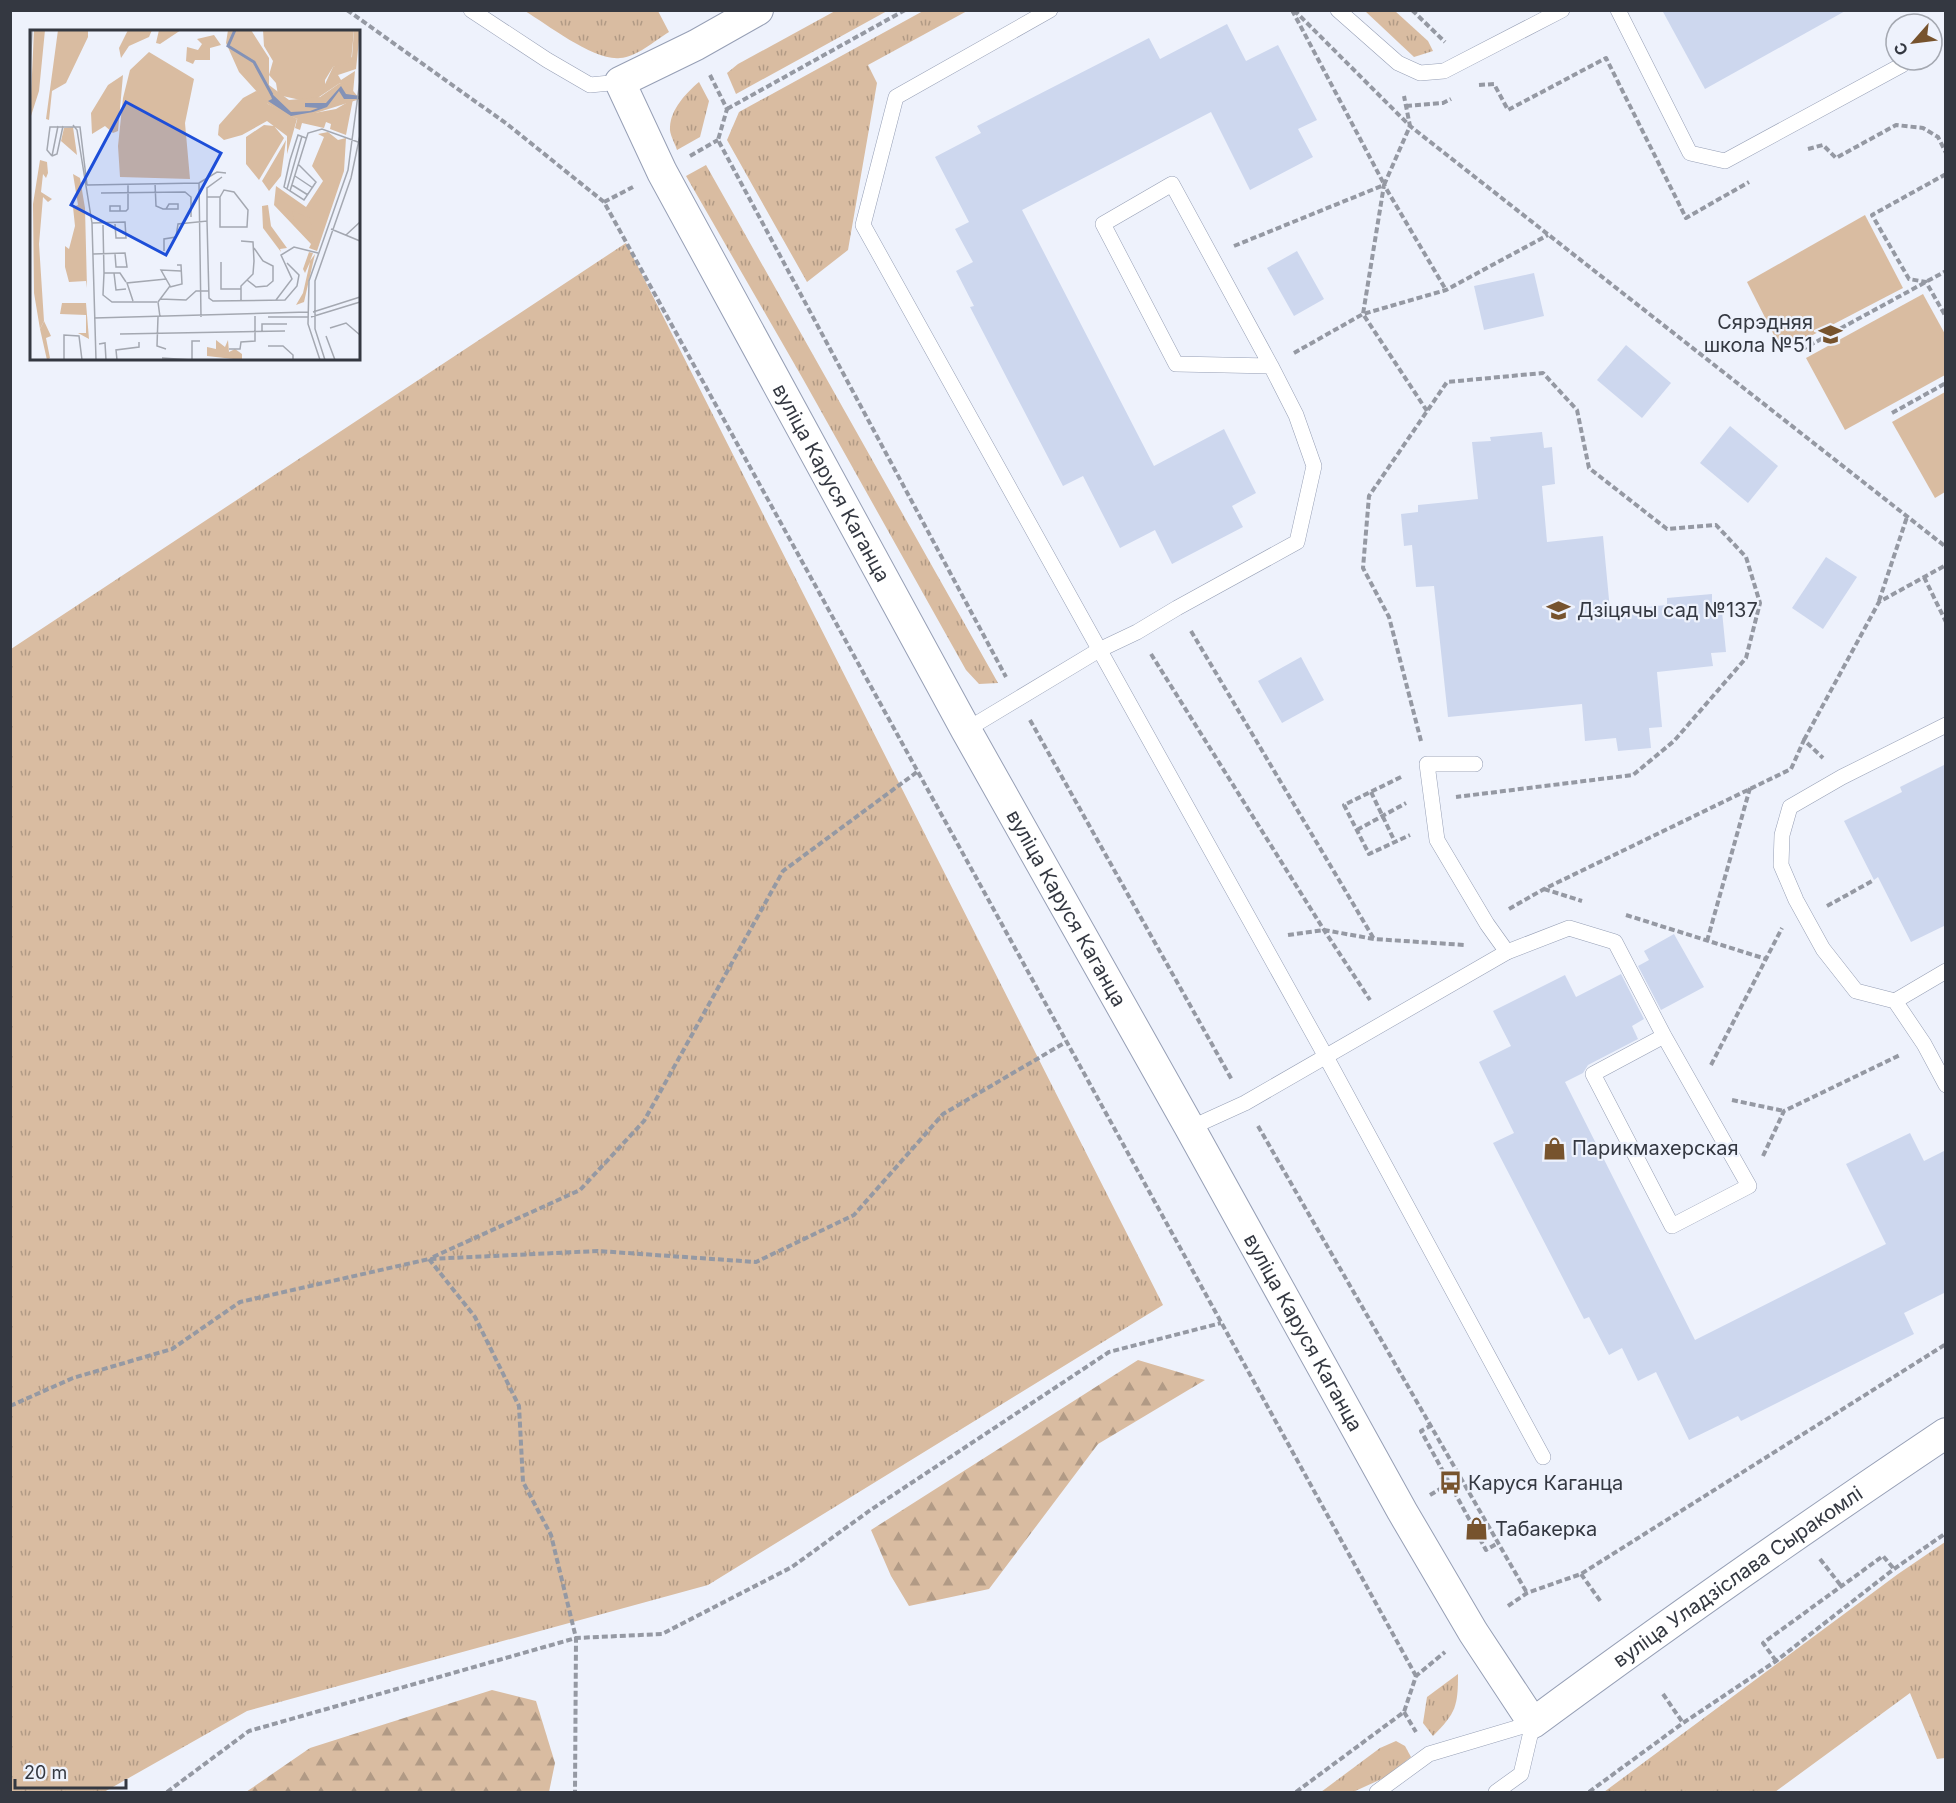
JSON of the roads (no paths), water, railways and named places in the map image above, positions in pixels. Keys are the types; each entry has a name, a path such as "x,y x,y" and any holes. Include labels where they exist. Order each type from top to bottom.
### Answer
{"street":[{"path":"620,81 696,45 758,10"},
{"name":"вуліца Каруся Каганца","path":"620,81 662,172 966,730 1425,1551 1473,1632 1533,1723"},
{"name":"вуліца Уладзіслава Сыракомлі","path":"1533,1723 1800,1531 1946,1434"}],"lane":[{"path":"471,10 590,85 620,81"},
{"path":"1050,10 896,96 863,225 1325,1055 1543,1458"},
{"path":"1338,10 1398,63 1420,73 1444,71 1562,10"},
{"path":"1618,10 1690,153 1725,161 1889,72"},
{"path":"966,730 1099,650 1137,632 1298,543 1314,466 1296,416 1271,366 1172,184 1103,224 1176,364 1271,366"},
{"path":"1946,725 1842,777 1790,807 1782,835 1781,865 1796,900 1823,949 1856,991 1895,1001 1924,1044 1946,1085"},
{"path":"1475,764 1427,764 1437,840 1487,924 1508,952"},
{"path":"1190,1128 1245,1103 1508,952 1569,927 1615,942 1664,1036 1749,1186 1672,1226 1593,1074 1664,1036"},
{"path":"1895,1001 1946,971"},
{"path":"1496,1792 1521,1774 1533,1723"},
{"name":"вуліца Уладзіслава Сыракомлі","path":"1377,1792 1430,1754 1533,1723"}],"place":[{"name":"Сярэдняя школа №51","path":"1831,334"},
{"name":"Дзіцячы сад №137","path":"1559,610"},
{"name":"Парикмахерская","path":"1554,1148"},
{"name":"Каруся Каганца","path":"1450,1483"},
{"name":"Табакерка","path":"1477,1529"}]}
